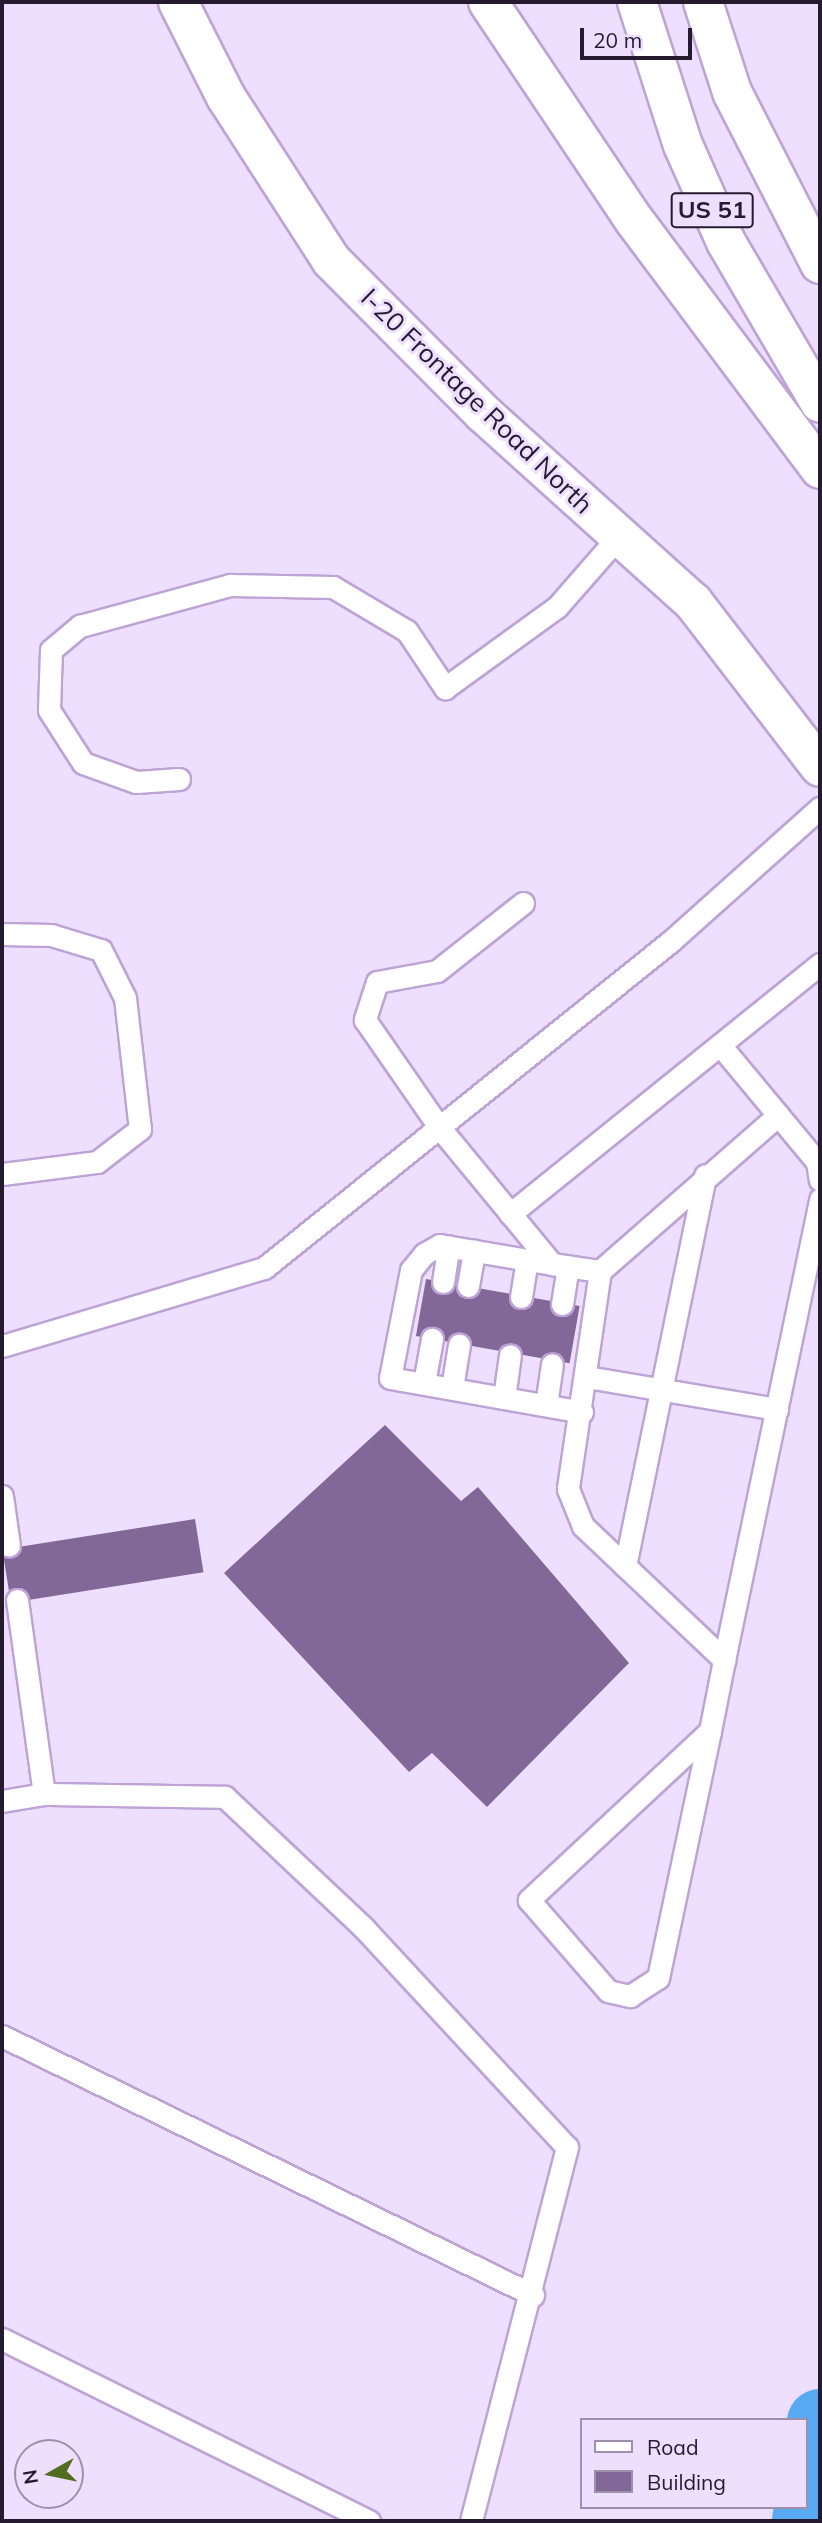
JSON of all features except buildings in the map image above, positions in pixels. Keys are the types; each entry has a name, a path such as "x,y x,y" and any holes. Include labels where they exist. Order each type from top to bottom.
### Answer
{"main road":[{"name":"I-20 Frontage Road North","path":"178,2 226,96 331,260 483,413 693,603 820,767"},
{"path":"488,2 634,220 820,469"},
{"name":"US 51","path":"636,2 683,145 726,242 820,403"},
{"name":"US 51","path":"703,2 732,92 820,264"}],"lane":[{"path":"179,779 136,782 83,763 49,710 51,650 80,626 230,585 334,587 407,631 445,688 557,607 619,536"},
{"path":"2,1346 264,1268 671,942 820,808"},
{"path":"523,903 437,971 377,982 366,1007 365,1020 439,1127 510,1213 560,1265 562,1304"},
{"path":"2,934 51,935 101,950 125,998 140,1129 97,1162 2,1174"},
{"path":"510,1213 820,964"},
{"path":"720,1045 817,1162 820,1180"},
{"path":"724,1660 583,1526 568,1489 582,1412 600,1271 705,1175 778,1115"},
{"path":"625,1566 659,1389 705,1175"},
{"path":"710,1731 529,1900 608,1991 630,1996 658,1978 710,1731 820,1199"},
{"path":"582,1412 390,1378 411,1270 424,1254 449,1246 600,1271"},
{"path":"443,1282 449,1246"},
{"path":"468,1286 474,1251"},
{"path":"521,1297 527,1260"},
{"path":"424,1383 432,1339"},
{"path":"452,1388 458,1345"},
{"path":"504,1398 510,1355"},
{"path":"546,1405 552,1364"},
{"path":"587,1377 776,1409"},
{"path":"2,1496 9,1546"},
{"path":"17,1600 44,1794"},
{"path":"2,1801 44,1794 226,1797 363,1927 567,2147 533,2295 471,2521"},
{"path":"2,2036 533,2295"},
{"path":"2,2339 369,2521"}],"waterway":[{"path":"808,2501 820,2422"},
{"path":"805,2521 807,2509"}]}
